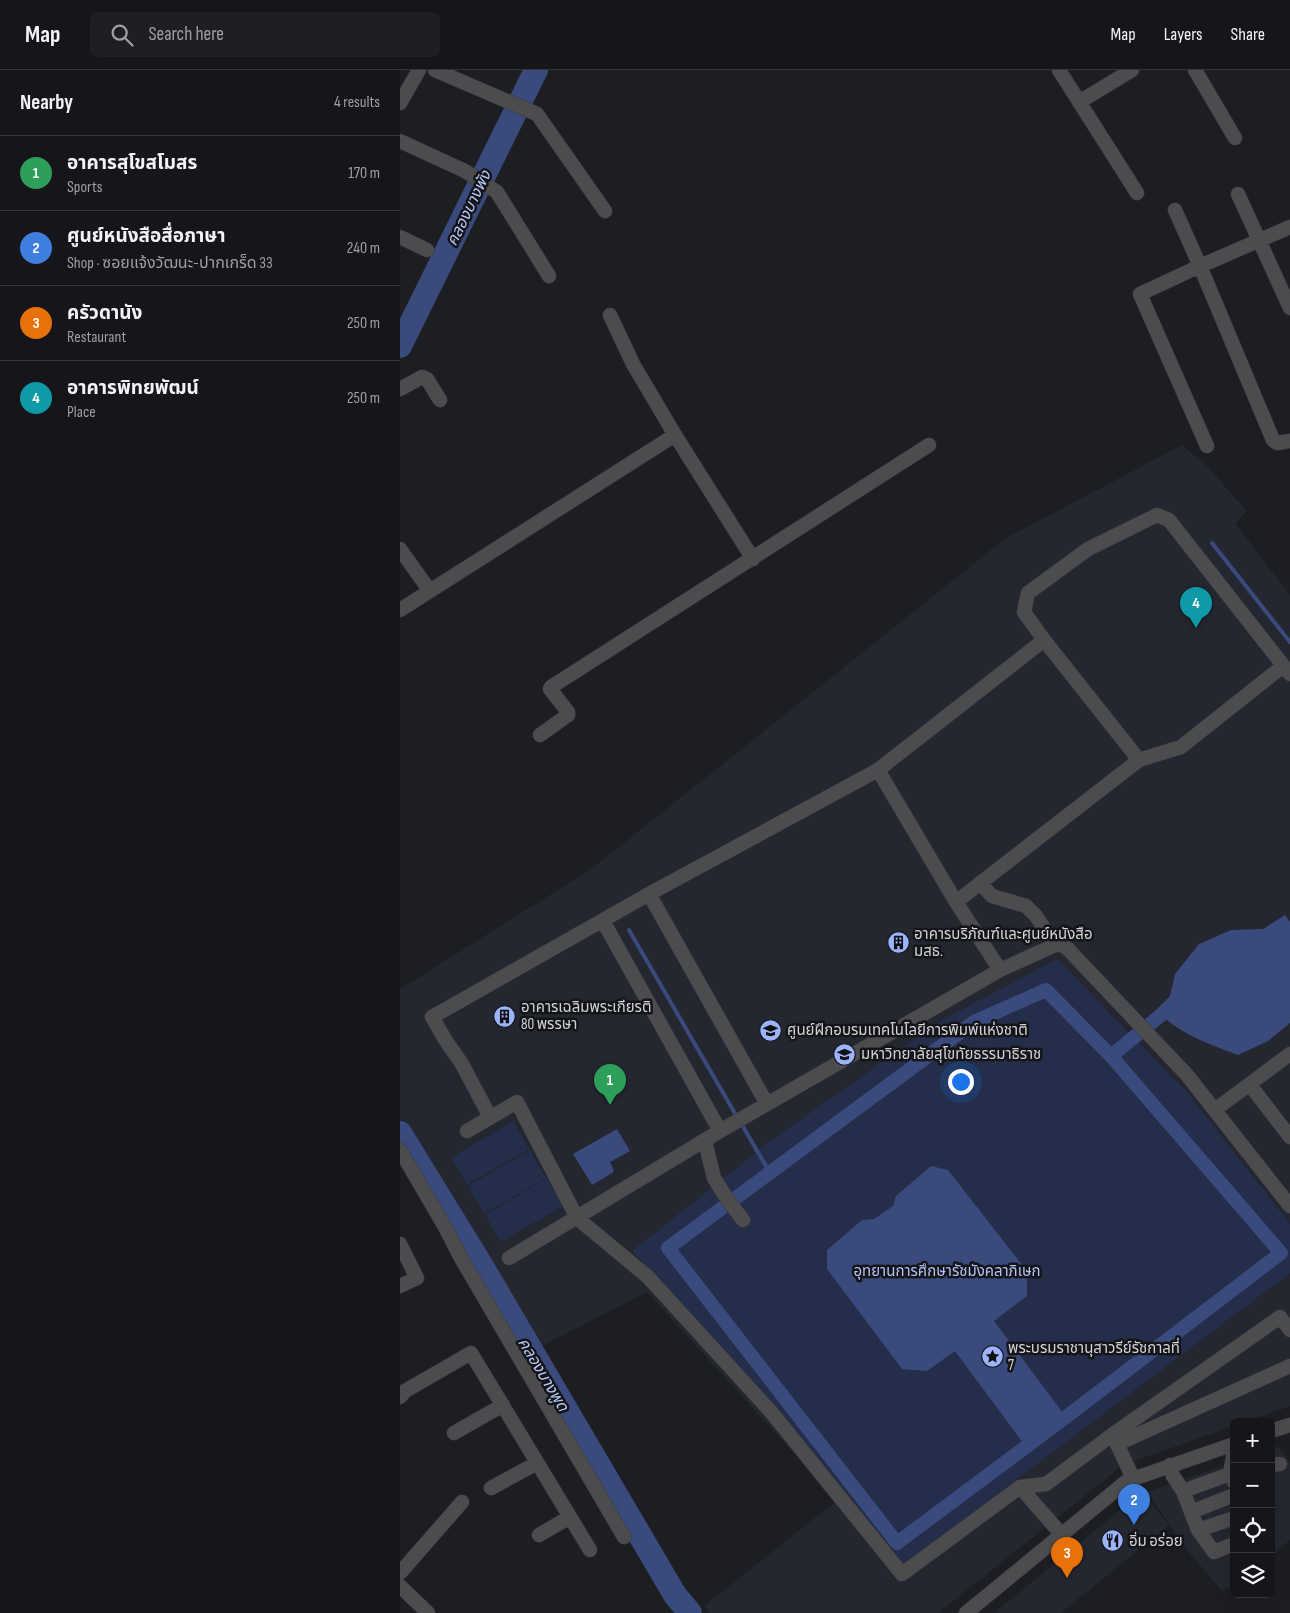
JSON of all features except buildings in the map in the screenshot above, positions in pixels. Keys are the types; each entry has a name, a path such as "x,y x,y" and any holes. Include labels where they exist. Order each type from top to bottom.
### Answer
{"street":[{"path":"401,98 419,70"},
{"path":"435,70 537,114 605,210"},
{"path":"1059,70 1137,193"},
{"path":"1079,102 1132,70"},
{"path":"1195,70 1235,138"},
{"path":"400,141 465,171 497,192 549,276"},
{"path":"1238,194 1290,308"},
{"path":"1175,210 1273,440 1277,443 1290,441"},
{"path":"1207,446 1140,294 1290,227"},
{"path":"400,237 427,250"},
{"path":"610,315 633,364 753,559"},
{"path":"400,389 422,377 427,379 440,400"},
{"path":"400,610 675,435"},
{"path":"540,735 568,715 568,712 550,689 551,687 929,445"},
{"path":"956,902 1139,760 1181,747 1287,670 1169,520 1157,515 1088,549 1028,593 1024,612 1139,760"},
{"path":"400,549 430,591"},
{"path":"490,1117 462,1064 432,1016 649,894 878,770 1044,640"},
{"path":"878,770 956,902 1000,970"},
{"path":"980,883 992,896 1026,906 1036,916 1055,945"},
{"path":"649,894 767,1104"},
{"path":"603,921 720,1131"},
{"path":"509,1258 704,1140 1000,970 1055,945 1062,945 1067,948 1187,1074 1290,1206"},
{"path":"1216,1109 1290,1054"},
{"path":"1250,1085 1290,1137"},
{"path":"467,1131 517,1102 577,1218 648,1277 690,1323 772,1413 902,1574 1020,1487 1046,1484 1114,1439 1280,1317 1290,1330"},
{"path":"704,1140 714,1178 740,1215"},
{"path":"400,1150 624,1537"},
{"path":"400,1244 417,1278 400,1286"},
{"path":"400,1396 471,1353 590,1550"},
{"path":"1114,1439 1290,1366"},
{"path":"454,1433 503,1405"},
{"path":"1275,1430 1290,1425"},
{"path":"1114,1439 1133,1478"},
{"path":"966,1613 1133,1478 1230,1445"},
{"path":"490,1488 538,1463"},
{"path":"1170,1465 1173,1476 1183,1491 1198,1530 1214,1552 1230,1546"},
{"path":"1183,1491 1230,1473"},
{"path":"1020,1487 1062,1535"},
{"path":"1191,1512 1230,1497"},
{"path":"400,1573 462,1502"},
{"path":"539,1534 570,1517"},
{"path":"1198,1530 1230,1519"},
{"path":"400,1586 428,1613"}],"shaded area":[{"name":"มหาวิทยาลัยสุโขทัยธรรมาธิราช","path":"1182,445 1206,465 1247,511 1235,523 1290,595 1290,1406 1256,1418 1230,1418 1230,1427 1123,1465 938,1613 710,1613 704,1606 834,1503 794,1453 647,1292 542,1346 400,1119 400,989 590,870 1006,538"},
{"path":"1285,915 1290,922 1290,1023 1268,1041 1238,1055 1183,1031 1164,1017 1157,1009 1170,996 1175,974 1199,944 1231,930 1263,929"},
{"path":"617,1129 630,1151 610,1162 614,1171 592,1185 573,1154"},
{"path":"931,1166 948,1170 1027,1271 1027,1296 994,1321 1066,1417 1026,1447 955,1351 927,1371 902,1369 827,1269 827,1250 862,1220 874,1219 893,1206 896,1196"},
{"path":"1278,1446 1290,1462 1290,1540 1275,1553 1275,1463 1275,1447"},
{"path":"1230,1463 1230,1588 1222,1591 1187,1550 1147,1492"},
{"path":"1142,1492 1169,1525 1061,1613 994,1613"}],"green space":[{"name":"อุทยานการศึกษารัชมังคลาภิเษก","path":"1057,959 1187,1092 1290,1224 1290,1273 902,1566 777,1411 632,1251 773,1139 942,1020"},
{"path":"513,1121 529,1149 467,1185 451,1158"},
{"path":"530,1150 546,1178 484,1214 468,1186"},
{"path":"547,1178 563,1206 501,1242 485,1215"}],"waterway":[{"name":"คลองบางพัง","path":"400,346 536,70"},
{"path":"1212,543 1290,642"},
{"path":"629,930 737,1117"},
{"path":"1046,990 1111,1056 1281,1253 897,1543 668,1248 974,1022 1046,990"},
{"path":"1111,1056 1161,1015"},
{"path":"741,1123 770,1173"},
{"name":"คลองบางพูด","path":"400,1133 483,1268 675,1595 690,1613"}],"place":[{"name":"อาคารพิทยพัฒน์","path":"1196,628"},
{"name":"อาคารบริภัณฑ์และศูนย์หนังสือ มสธ.","path":"898,943"},
{"name":"อาคารเฉลิมพระเกียรติ 80 พรรษา","path":"505,1016"},
{"name":"ศูนย์ฝึกอบรมเทคโนโลยีการพิมพ์แห่งชาติ","path":"771,1030"},
{"name":"มหาวิทยาลัยสุโขทัยธรรมาธิราช","path":"845,1054"},
{"name":"อาคารสุโขสโมสร","path":"610,1105"},
{"name":"พระบรมราชานุสาวรีย์รัชกาลที่ 7","path":"992,1357"},
{"name":"ศูนย์หนังสือสื่อภาษา","path":"1134,1525"},
{"name":"อิ่ม อร่อย","path":"1113,1541"},
{"name":"ครัวดานัง","path":"1067,1578"}]}
